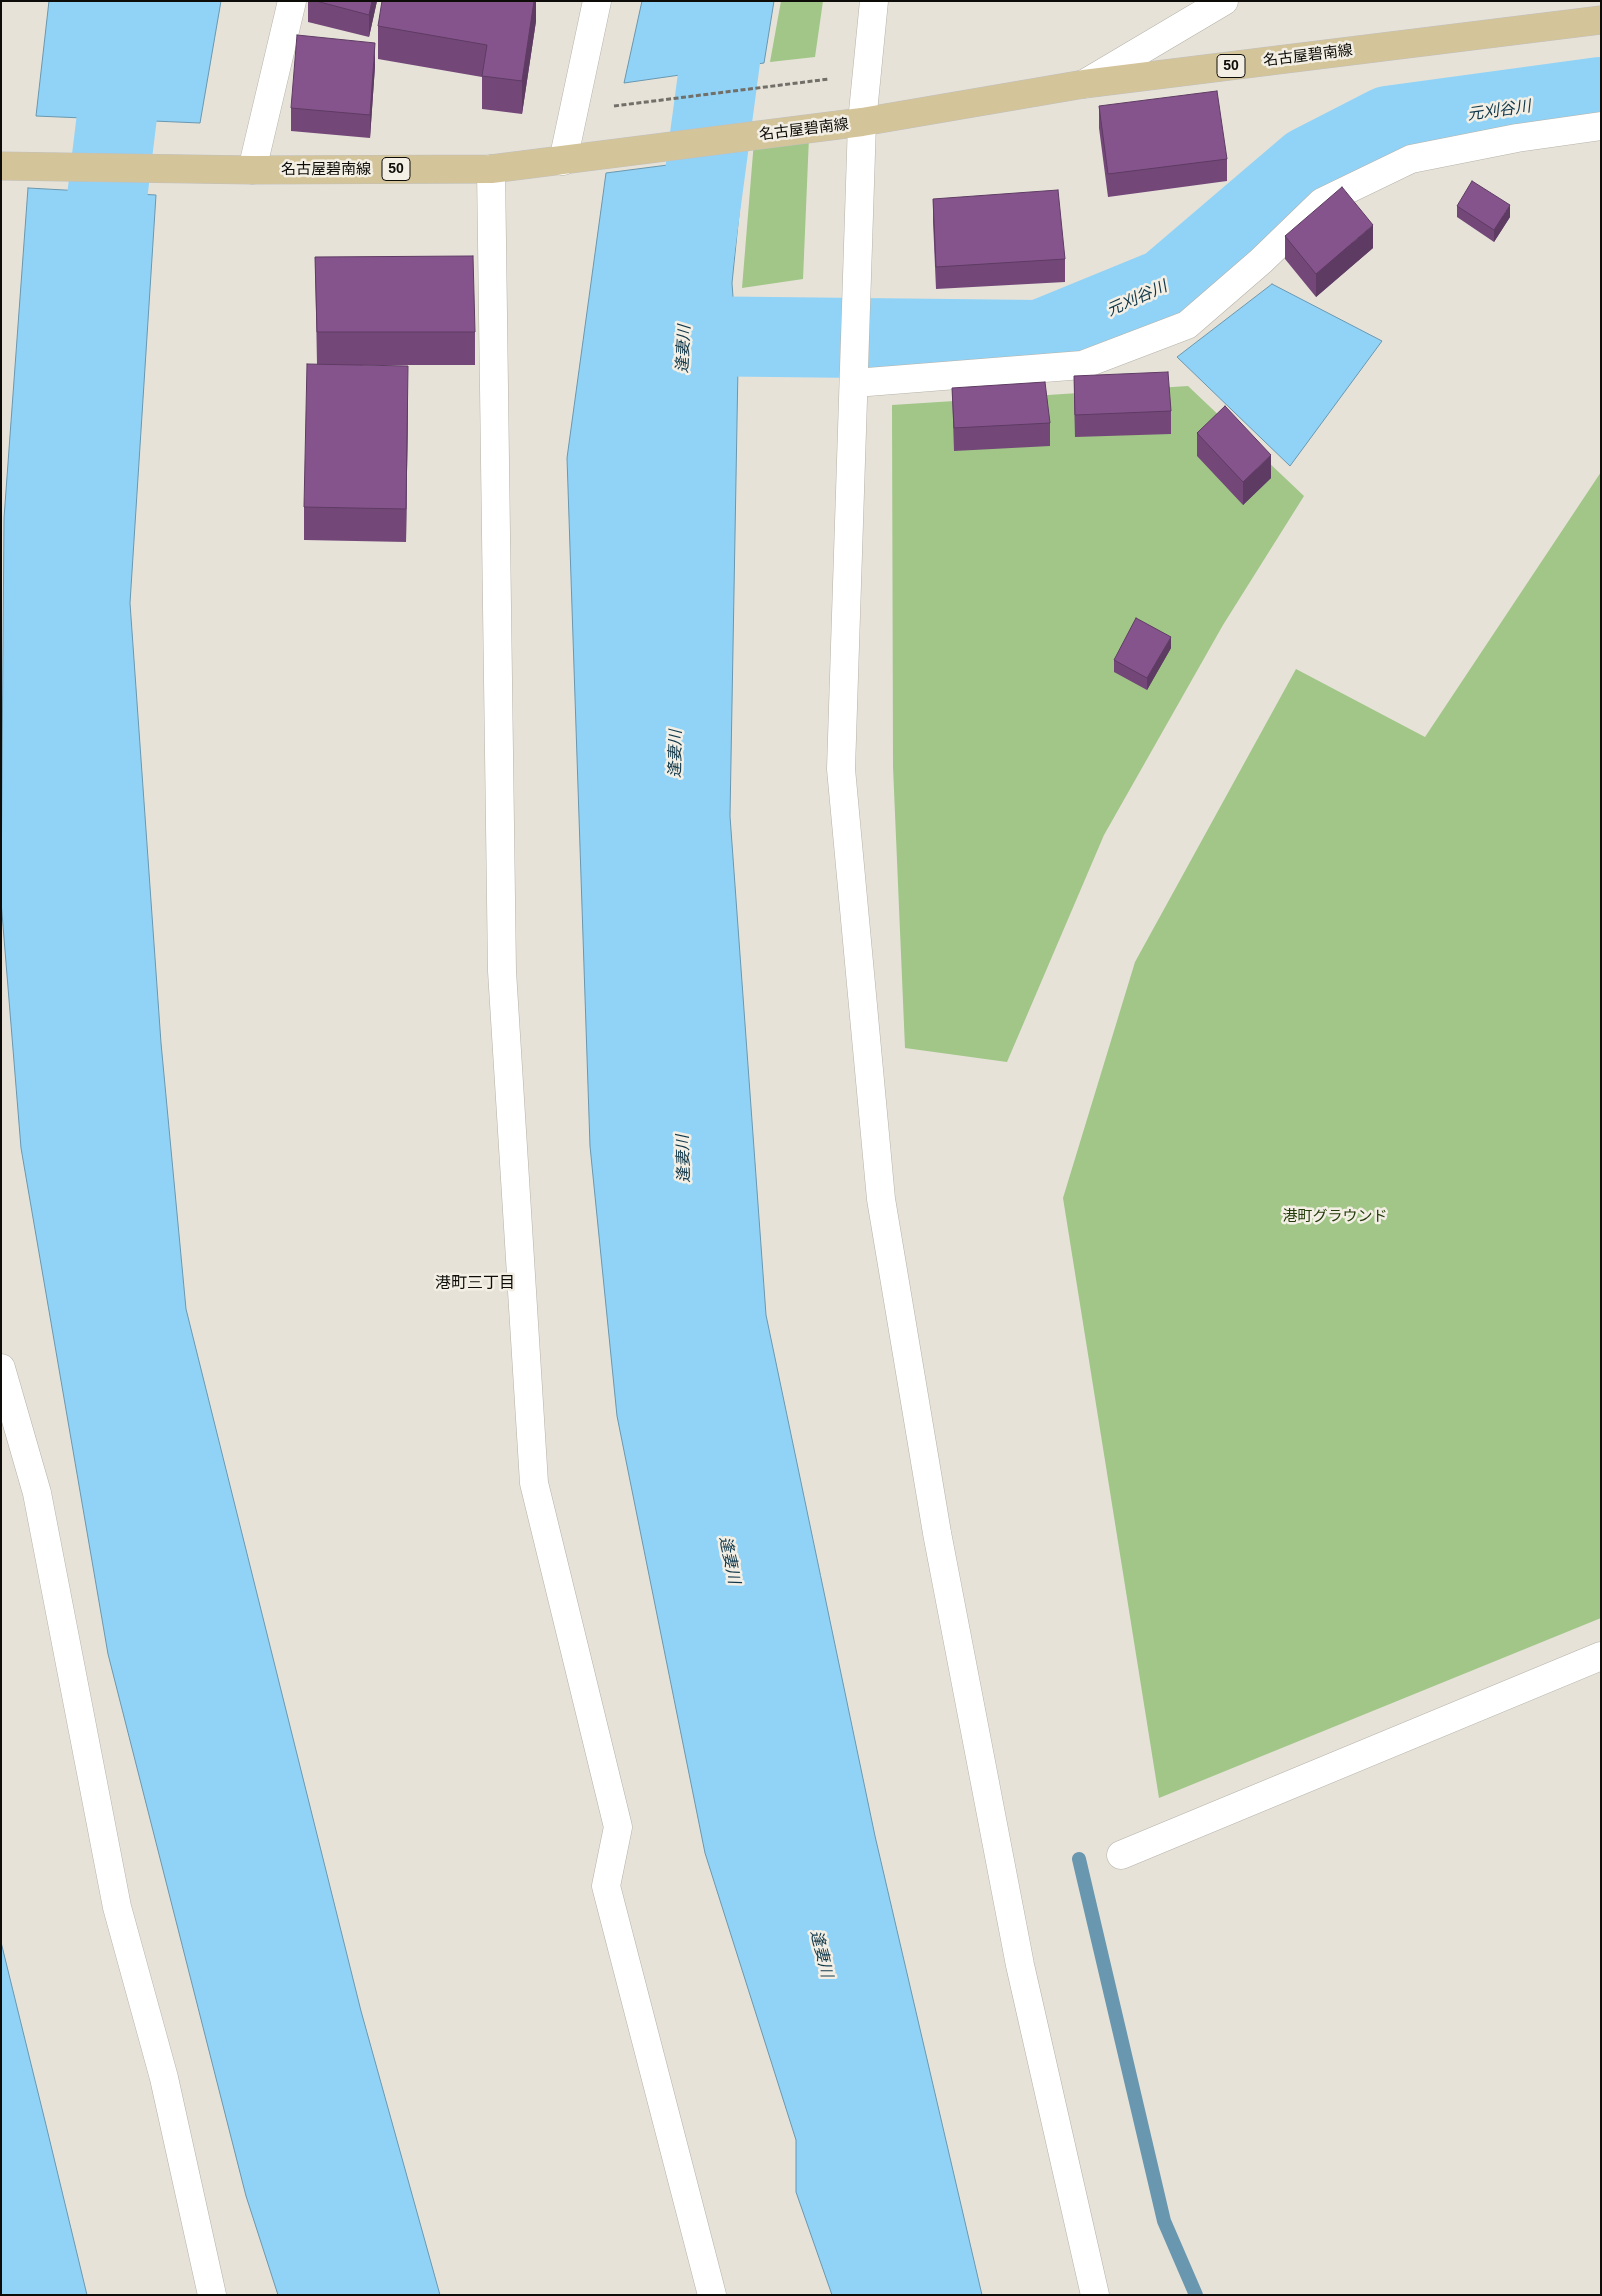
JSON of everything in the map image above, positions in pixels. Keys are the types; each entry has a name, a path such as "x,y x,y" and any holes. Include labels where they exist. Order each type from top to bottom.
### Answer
{"main road":[{"name":"名古屋碧南線","path":"1,166 240,169 491,169 862,122 1084,84 1601,20"}],"street":[{"path":"240,169 292,1"},
{"path":"563,161 596,1"},
{"path":"874,1 862,122 841,769 881,1199 937,1533 1020,1965 1094,2295"},
{"path":"1084,84 1224,1"},
{"path":"855,381 1082,365 1187,325 1261,261 1322,202 1411,159 1517,138 1601,126"},
{"path":"491,169 502,971 534,1483 618,1827 606,1886 712,2295"},
{"path":"1,1368 37,1493 117,1906 164,2078 212,2295"},
{"path":"1121,1855 1601,1656"}],"path":[{"path":"574,111 866,75"}],"green space":[{"path":"781,1 823,1 815,57 770,62"},
{"path":"809,137 803,279 742,288 754,141"},
{"path":"1188,386 1304,496 1223,625 1104,835 1007,1062 905,1048 893,767 892,405"},
{"name":"港町グラウンド","path":"1601,472 1601,1618 1159,1798 1063,1198 1135,962 1296,669 1425,737"}],"water":[{"path":"49,1 221,1 200,123 36,116"},
{"path":"642,1 774,1 764,63 624,83"},
{"path":"745,155 732,283 738,366 730,816 766,1315 875,1836 982,2295 832,2295 796,2192 796,2140 705,1853 617,1416 590,1146 567,458 606,173"},
{"path":"28,188 156,195 130,603 161,1043 186,1309 361,2011 440,2295 278,2295 246,2196 108,1654 21,1148 1,901 4,518"},
{"path":"1272,284 1382,341 1290,466 1177,357"},
{"path":"1,1942 46,2125 87,2295 1,2295"}],"building":[{"path":"316,1 372,1 369,15"},
{"path":"382,1 534,1 522,81 482,76 487,45 378,26"},
{"path":"297,35 375,43 370,115 291,108"},
{"path":"1217,91 1227,159 1108,174 1099,106"},
{"path":"1472,181 1510,205 1494,230 1457,206"},
{"path":"1342,187 1373,225 1316,274 1285,236"},
{"path":"1058,190 1065,259 936,267 933,199"},
{"path":"473,256 475,332 317,332 315,257"},
{"path":"307,364 408,366 406,509 304,507"},
{"path":"1168,372 1171,411 1075,415 1074,376"},
{"path":"1045,382 1050,423 954,428 952,388"},
{"path":"1225,406 1271,455 1243,482 1197,433"},
{"path":"1136,618 1171,637 1147,678 1114,660"}],"waterway":[{"path":"94,304 131,1"},
{"name":"逢妻川","path":"692,270 728,1"},
{"name":"元刈谷川","path":"683,336 1040,340 1167,288 1310,166 1388,126 1601,97"},
{"path":"1079,1859 1164,2221 1196,2295"}],"district":[{"name":"港町三丁目","path":"475,1284"}]}
